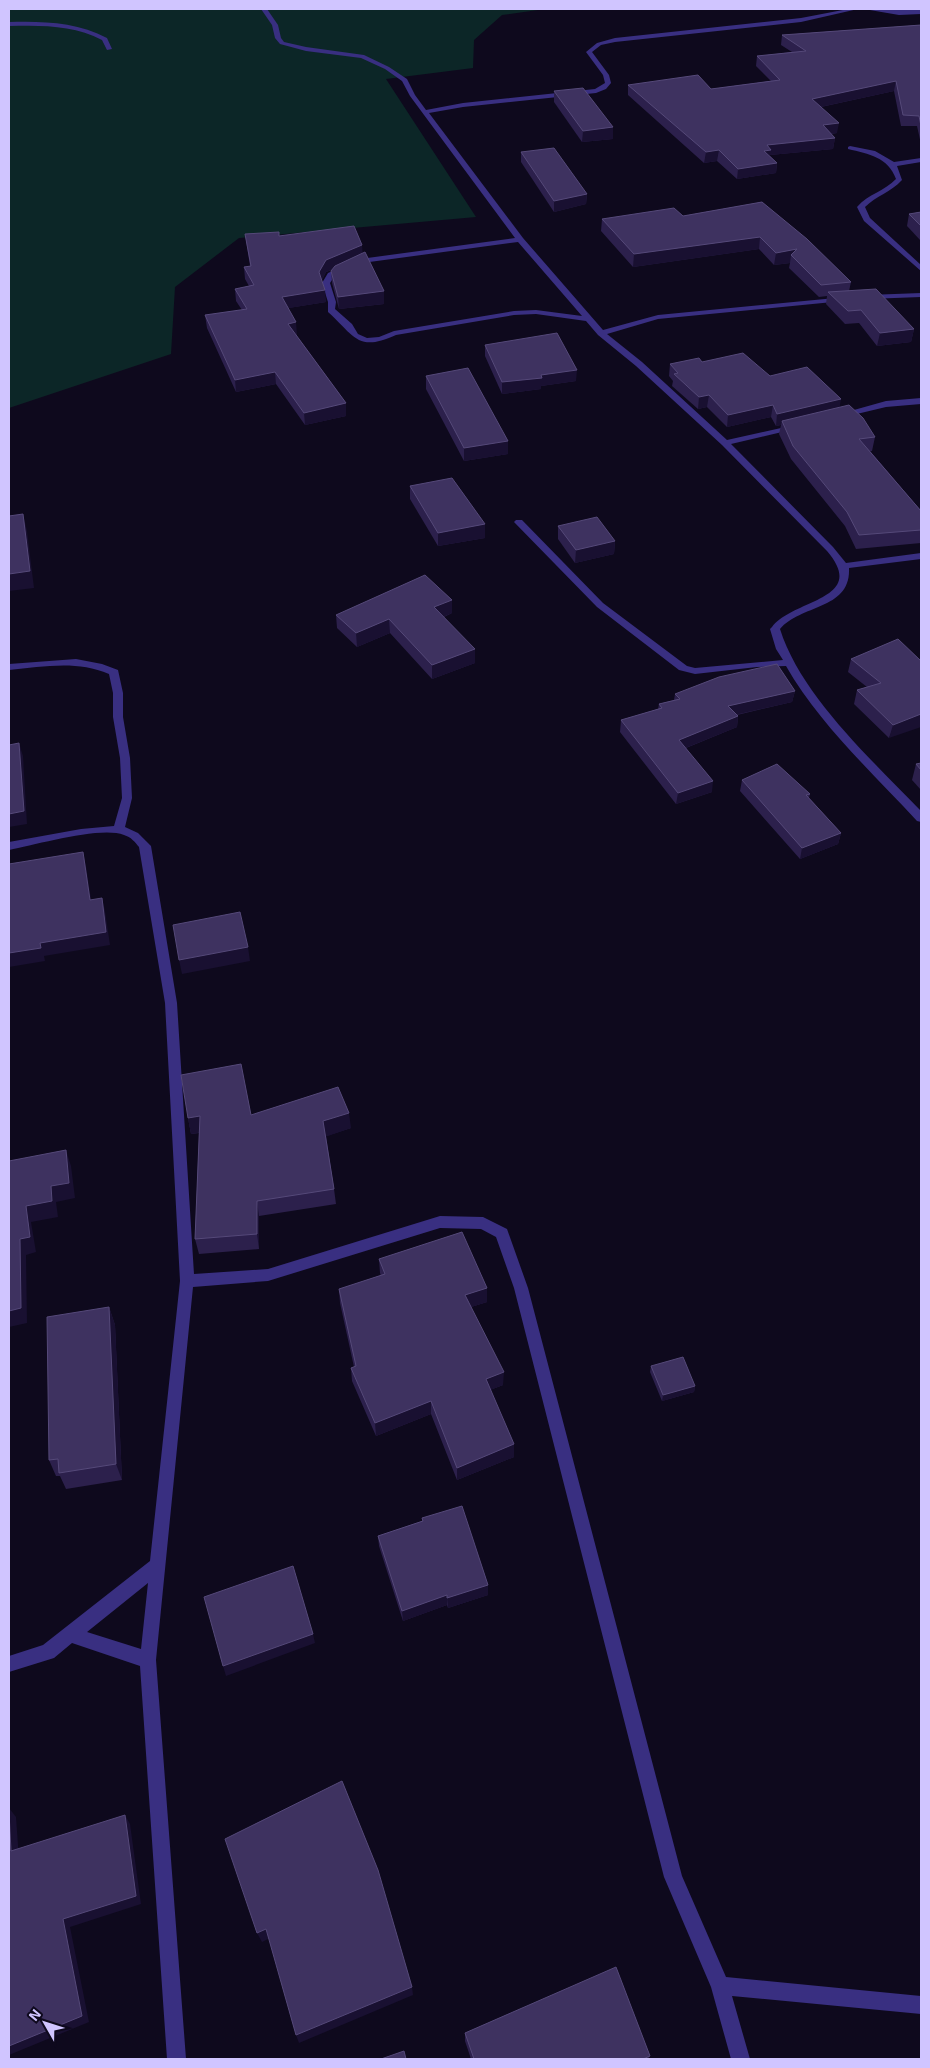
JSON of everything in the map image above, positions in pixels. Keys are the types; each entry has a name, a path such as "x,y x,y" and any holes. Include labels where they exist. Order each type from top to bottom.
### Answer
{"street":[{"path":"264,9 275,25 278,38 282,43 306,49 362,56 406,80 412,95 520,240 589,319 601,332 639,364 725,443 830,549 844,566 844,577 836,592 816,606 786,617 775,629 776,642 788,663 818,704 921,818"},
{"path":"425,112 463,105 596,91 604,88 608,83 606,75 589,52 599,44 615,40 801,20 855,9"},
{"path":"867,9 899,13 921,12"},
{"path":"9,24 32,24 87,31 105,39 109,48"},
{"path":"850,148 876,153 898,172 900,179 892,189 867,199 861,206 867,219 921,269"},
{"path":"891,164 921,160"},
{"path":"520,240 360,261 331,275 326,283 332,302 331,310 349,326 355,336 366,340 381,339 394,333 514,314 536,312 589,319"},
{"path":"601,332 658,317 856,298 921,295"},
{"path":"829,418 886,404 921,401"},
{"path":"725,443 801,425"},
{"path":"519,522 600,605 683,668 695,671 757,664 788,663"},
{"path":"844,566 921,556"},
{"path":"9,667 84,662 102,666 114,672 118,693 118,717 125,758 127,798 120,830"},
{"path":"9,846 120,830 137,835 145,846 171,1003 187,1281 148,1660 176,2059"},
{"path":"187,1281 268,1275 440,1222 483,1223 502,1233 521,1288 673,1877 720,1986 740,2059"},
{"path":"9,1664 48,1652 72,1635 158,1565"},
{"path":"72,1635 148,1660"},
{"path":"720,1986 921,2005"}],"green space":[{"path":"9,9 545,9 502,15 474,40 473,68 386,79 476,217 239,238 175,287 171,354 9,408"}],"building":[{"path":"921,25 921,126 919,116 903,115 896,81 812,99 839,123 823,125 835,138 767,145 771,150 764,151 777,163 738,169 719,150 706,152 628,85 698,75 711,89 780,80 757,56 806,51 782,35"},
{"path":"583,88 613,127 583,131 554,91"},
{"path":"554,148 587,194 554,201 521,152"},
{"path":"762,202 807,239 851,282 821,285 791,255 797,249 776,253 760,237 634,254 602,219 674,208 683,216"},
{"path":"921,212 921,226 909,214"},
{"path":"354,226 362,245 326,260 319,272 325,290 282,297 296,322 288,324 346,403 304,413 275,372 235,380 205,315 247,309 235,289 254,285 244,267 251,266 245,234 279,232 279,236"},
{"path":"365,252 384,291 338,297 331,271 335,266"},
{"path":"876,289 914,329 880,333 861,310 848,311 828,292"},
{"path":"557,333 577,370 541,375 542,378 502,382 485,345"},
{"path":"743,353 770,376 807,367 841,399 777,414 773,405 728,415 709,395 699,397 674,374 678,373 670,364 699,358 702,362"},
{"path":"468,368 508,441 464,448 426,376"},
{"path":"849,405 863,418 875,437 859,439 921,511 921,530 859,535 847,512 793,446 782,421"},
{"path":"452,478 485,524 438,533 410,486"},
{"path":"23,514 30,571 9,574 9,516"},
{"path":"597,517 615,541 576,550 558,526"},
{"path":"425,575 452,600 434,607 475,649 432,665 389,619 356,633 336,615"},
{"path":"898,639 921,661 921,714 893,725 857,690 881,683 851,659"},
{"path":"777,664 795,691 728,706 738,716 679,740 713,781 678,793 621,720 662,708 659,704 680,699 675,694 719,677"},
{"path":"19,743 24,811 9,814 9,745"},
{"path":"921,763 921,770 916,764"},
{"path":"777,764 810,794 806,795 841,833 802,848 742,780"},
{"path":"83,852 90,900 102,898 106,932 40,943 41,948 9,953 9,864"},
{"path":"240,912 248,947 179,960 173,925"},
{"path":"241,1064 251,1115 338,1087 349,1113 323,1121 334,1189 257,1201 257,1234 195,1239 200,1116 188,1118 181,1075"},
{"path":"66,1150 69,1183 51,1186 52,1201 26,1206 30,1237 20,1239 21,1308 9,1311 9,1161"},
{"path":"462,1232 487,1288 465,1295 504,1372 486,1379 514,1444 457,1468 431,1401 375,1423 351,1368 356,1366 339,1289 385,1274 379,1259"},
{"path":"109,1307 116,1464 59,1473 58,1459 49,1460 47,1317"},
{"path":"683,1357 695,1386 663,1395 651,1366"},
{"path":"462,1506 488,1585 447,1598 447,1595 402,1611 378,1536 423,1521 422,1518"},
{"path":"293,1566 313,1634 223,1666 204,1597"},
{"path":"342,1781 378,1870 412,1987 296,2035 266,1929 257,1933 225,1839"},
{"path":"9,1812 11,1851 125,1815 136,1896 63,1919 82,2016 9,2046"},
{"path":"616,1967 650,2056 643,2059 474,2059 465,2033"},
{"path":"404,2051 406,2059 381,2059"}]}
